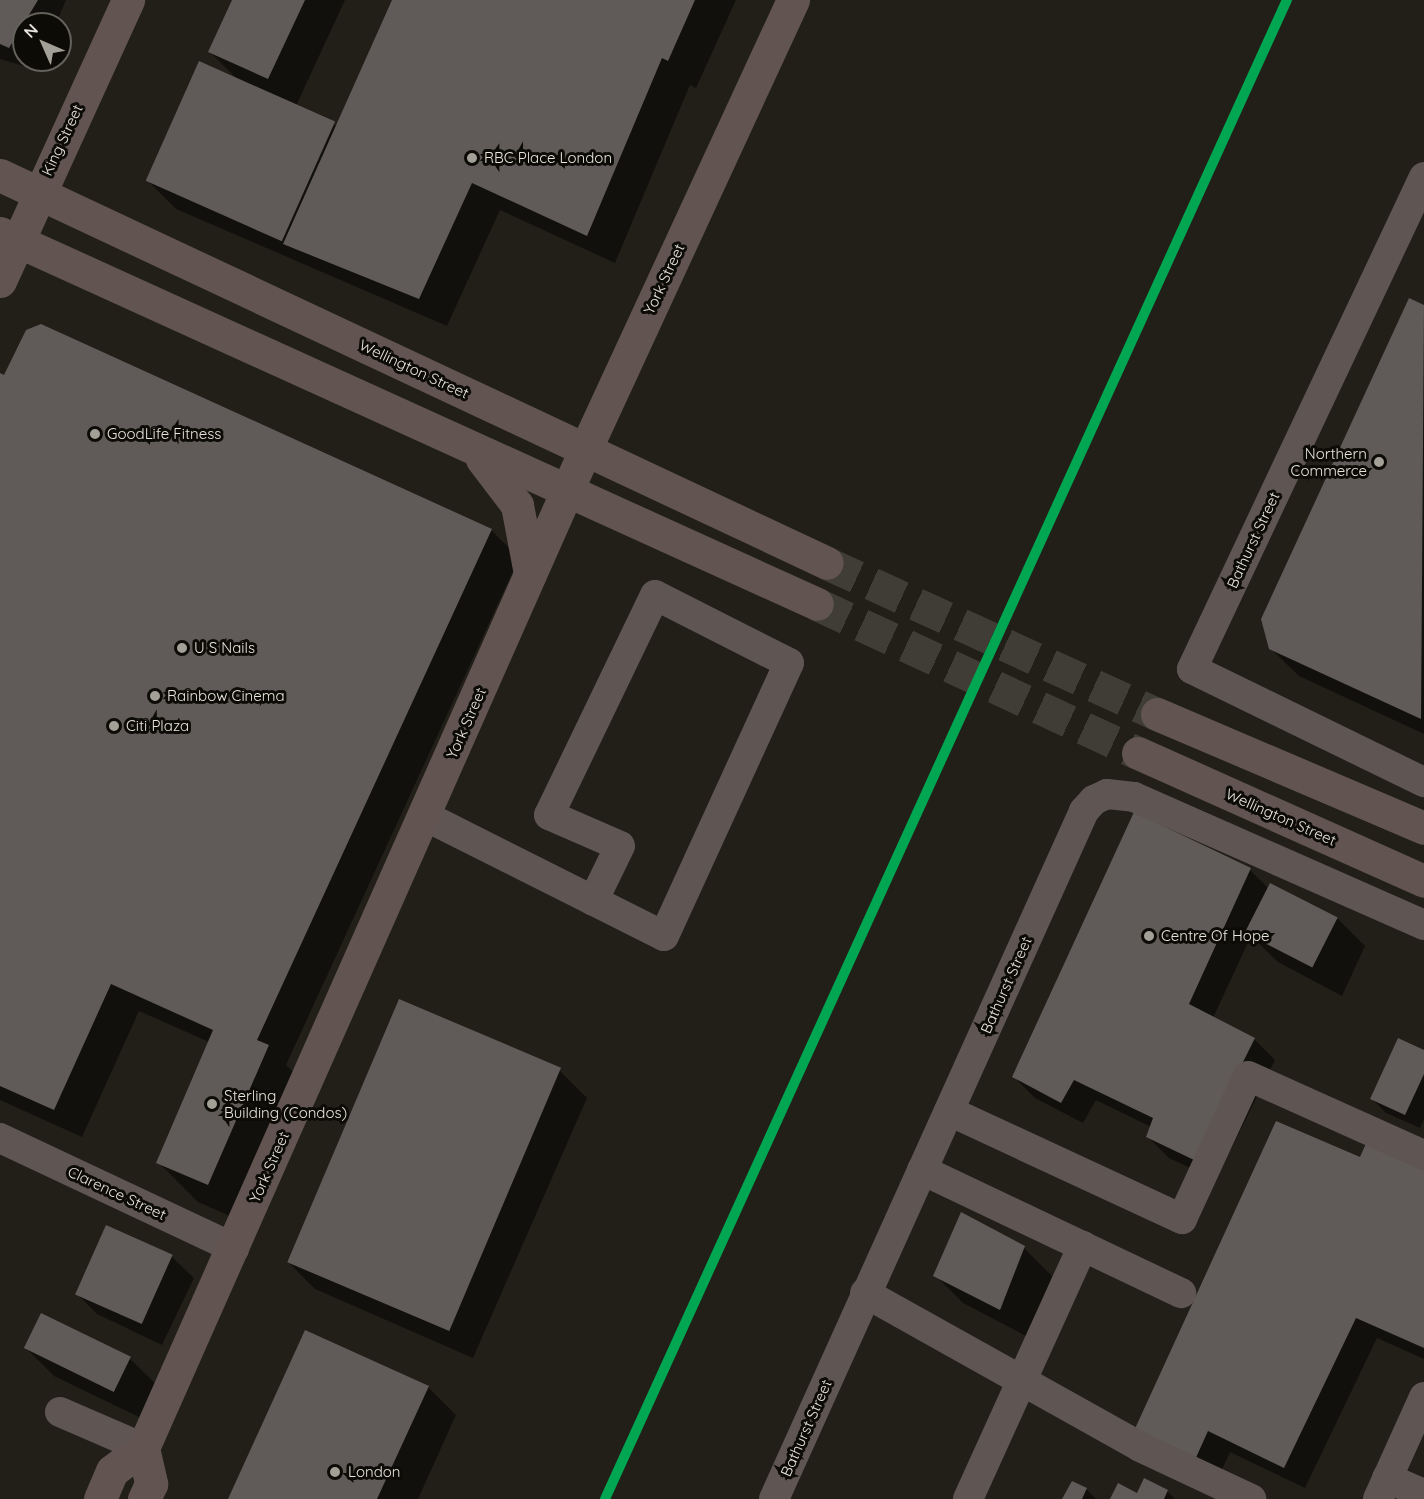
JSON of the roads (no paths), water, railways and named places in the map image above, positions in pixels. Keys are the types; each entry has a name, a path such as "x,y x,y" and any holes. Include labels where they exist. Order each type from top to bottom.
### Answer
{"main road":[{"name":"King Street","path":"0,281 9,237 38,191 128,0"},
{"name":"York Street","path":"100,1499 112,1471 143,1448 234,1248 585,450 793,0"},
{"name":"Wellington Street","path":"0,175 827,563"},
{"path":"9,237 567,494 817,604"},
{"path":"477,453 517,505 531,576"},
{"path":"1157,714 1424,828"},
{"name":"Wellington Street","path":"1138,753 1424,881"},
{"path":"143,1448 151,1484 144,1499"}],"street":[{"name":"Bathurst Street","path":"1424,177 1192,669 1424,782"},
{"path":"425,816 593,901 664,936 789,663 655,595 549,815 620,846 593,901"},
{"name":"Bathurst Street","path":"776,1498 921,1170 1084,811 1107,794 1134,797 1424,925"},
{"path":"949,1111 1182,1219 1248,1076 1424,1155"},
{"name":"Clarence Street","path":"0,1138 234,1248"},
{"path":"921,1170 1181,1293"},
{"path":"968,1499 1024,1383 1083,1246"},
{"path":"866,1293 1024,1383 1251,1499"},
{"path":"1424,1397 1383,1489 1424,1494"},
{"path":"60,1412 143,1448"}],"tunnel":[{"path":"827,563 1157,714"},
{"path":"817,604 1138,753"}],"place":[{"name":"RBC Place London","path":"472,158"},
{"name":"GoodLife Fitness","path":"95,434"},
{"name":"Northern Commerce","path":"1379,462"},
{"name":"U S Nails","path":"182,648"},
{"name":"Rainbow Cinema","path":"155,696"},
{"name":"Citi Plaza","path":"114,726"},
{"name":"Centre Of Hope","path":"1149,936"},
{"name":"Sterling Building (Condos)","path":"212,1104"},
{"name":"London","path":"335,1472"}]}
